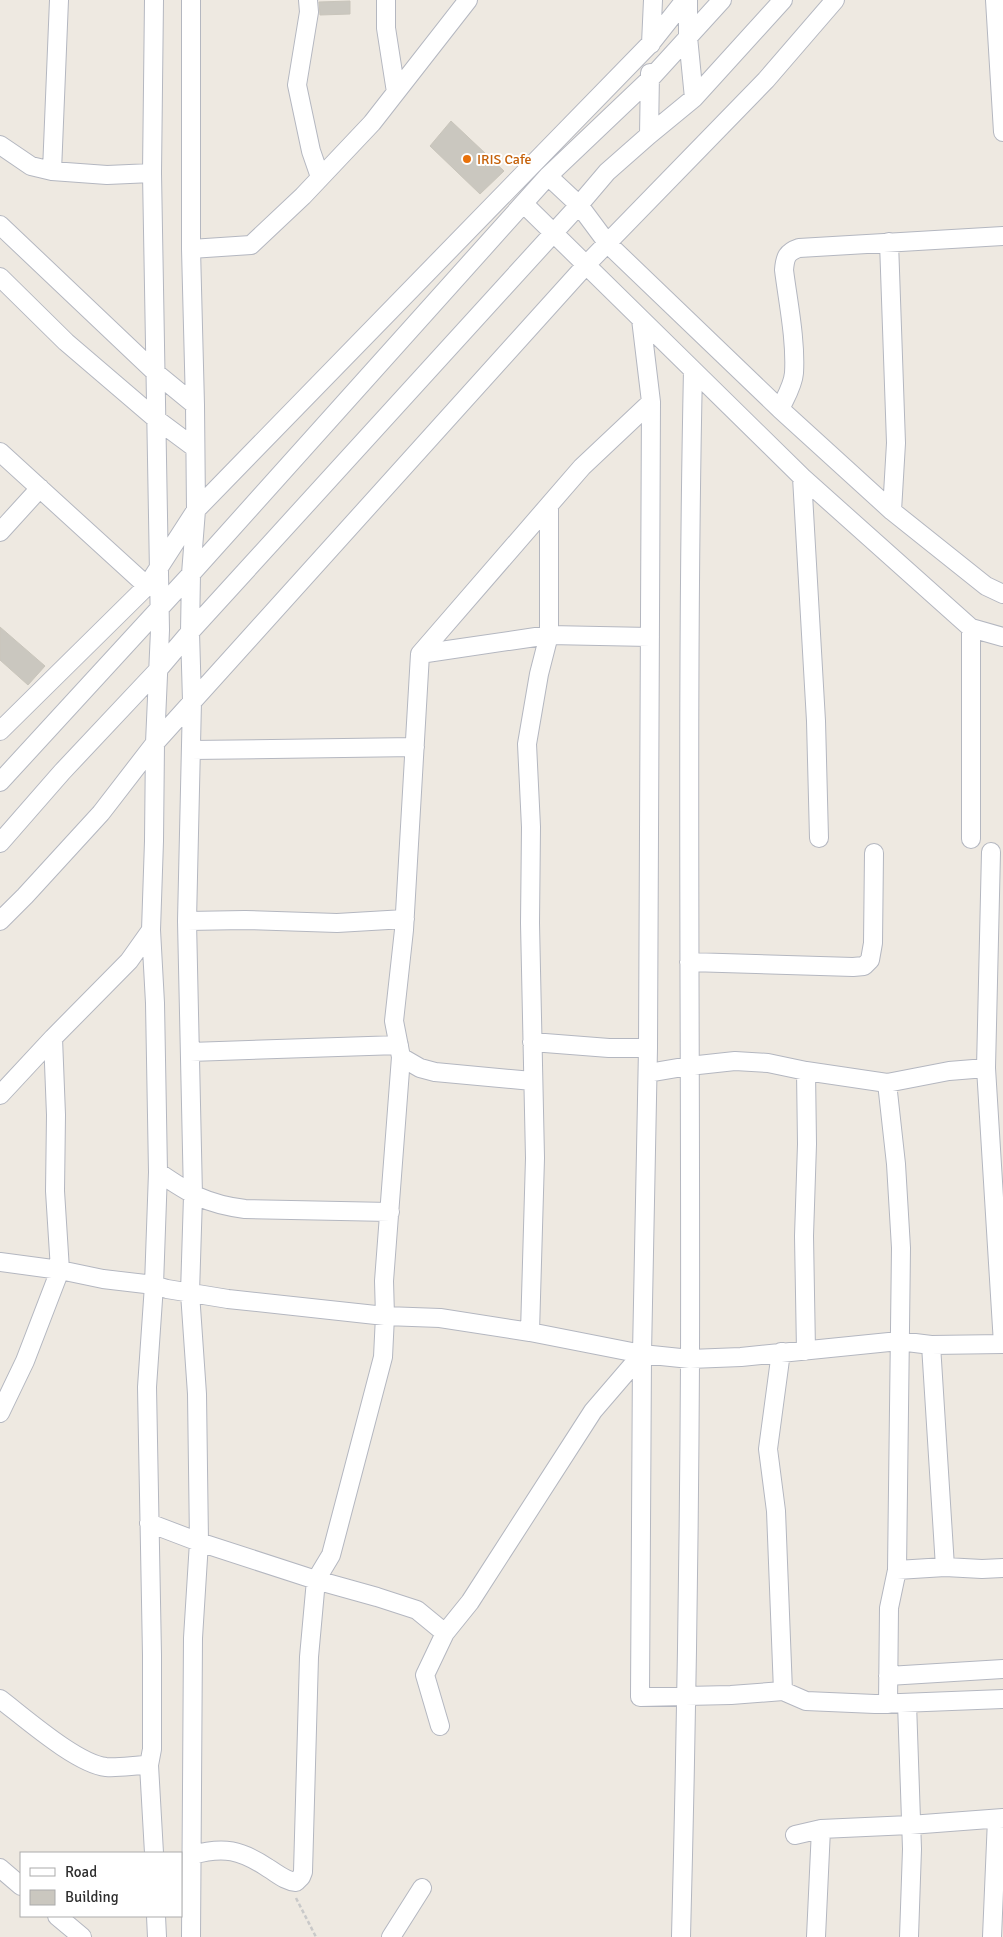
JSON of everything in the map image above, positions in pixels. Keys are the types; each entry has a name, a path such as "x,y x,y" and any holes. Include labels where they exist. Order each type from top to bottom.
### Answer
{"street":[{"path":"52,170 59,0"},
{"path":"154,0 152,173 160,630 157,671 151,930 155,1003 158,1172 154,1285 147,1387 152,1655 152,1749 149,1765 154,1852"},
{"path":"191,0 191,249 196,510 191,574 192,701 187,921 194,1196 190,1292 197,1394 198,1542 192,1638 191,1937"},
{"path":"308,0 309,12 297,85 312,152 320,177"},
{"path":"386,0 386,28 396,92"},
{"path":"191,249 251,245 372,123 468,0"},
{"path":"649,134 653,0"},
{"path":"0,731 147,586 196,510 651,43 686,0"},
{"path":"686,0 694,98"},
{"path":"0,782 191,574 548,176 650,79 722,0"},
{"path":"0,843 62,772 157,671 190,632 607,172 649,134 694,98 783,0"},
{"path":"0,920 25,896 101,813 155,743 192,701 586,264 608,244 766,80 835,0"},
{"path":"995,0 1003,132"},
{"path":"0,144 31,166 52,170 107,175 152,173"},
{"path":"548,176 579,205 608,244 780,409 892,511 986,586 1003,594"},
{"path":"524,204 802,477 971,628 1003,637"},
{"path":"0,225 156,373 195,405"},
{"path":"780,409 789,391 794,374 784,270 785,258 790,251 799,248 1003,236"},
{"path":"889,242 896,442 892,511"},
{"path":"0,277 66,342 156,419 195,448"},
{"path":"641,319 651,402 648,1073 642,1354 640,1697 731,1695 783,1691 806,1701 888,1704 1003,1699"},
{"path":"681,1937 688,1695 690,1358 688,732 693,370"},
{"path":"192,1855 210,1850 228,1849 253,1858 287,1881 296,1882 303,1872 309,1657 316,1580 330,1555 365,1431 383,1357 384,1281 400,1051 394,1021 405,919 415,747 416,694 420,654 582,467 651,402"},
{"path":"0,452 147,586"},
{"path":"802,477 816,721 819,838"},
{"path":"0,532 40,488"},
{"path":"530,1332 535,1158 530,923 531,827 527,744 539,674 549,635 549,507"},
{"path":"971,628 971,839"},
{"path":"420,654 549,635 650,637"},
{"path":"191,750 415,747"},
{"path":"0,1262 228,1298 385,1316 440,1318 530,1332 642,1354 690,1358 741,1357 781,1352 806,1352 899,1341 931,1345 1003,1344 986,1068 992,852"},
{"path":"688,962 864,966 870,960 873,943 874,853"},
{"path":"187,921 245,920 338,923 405,919"},
{"path":"0,1095 130,961 151,930"},
{"path":"0,1413 25,1360 60,1270 55,1191 54,1038"},
{"path":"532,1042 609,1048 648,1048"},
{"path":"190,1052 400,1051 420,1068 435,1072 532,1082"},
{"path":"648,1073 735,1061 768,1063 806,1071 887,1082 949,1070 986,1068"},
{"path":"806,1071 807,1144 804,1236 806,1352"},
{"path":"887,1082 896,1164 901,1248 897,1570 890,1608 888,1704"},
{"path":"158,1172 194,1196 224,1206 245,1209 390,1212"},
{"path":"931,1345 945,1567"},
{"path":"781,1352 768,1449 776,1511 783,1691"},
{"path":"440,1726 425,1675 445,1633 470,1602 593,1411 642,1354"},
{"path":"149,1523 198,1542 417,1610 445,1633"},
{"path":"897,1570 945,1567 1003,1568"},
{"path":"888,1676 1003,1669"},
{"path":"0,1699 46,1734 88,1762 106,1767 149,1765"},
{"path":"907,1703 911,1896 909,1937"},
{"path":"795,1835 821,1829 1000,1819 992,1937"},
{"path":"816,1937 821,1829"},
{"path":"0,1868 20,1885"},
{"path":"391,1937 422,1888"},
{"path":"58,1917 82,1937"},
{"path":"156,1917 157,1937"}],"path":[{"path":"287,1881 316,1937"}],"building":[{"path":"350,1 350,14 320,15 319,2"},
{"name":"IRIS Cafe","path":"451,121 504,171 480,194 430,146"},
{"path":"0,627 45,666 28,685 0,660"}],"place":[{"name":"IRIS Cafe","path":"467,159"}]}
